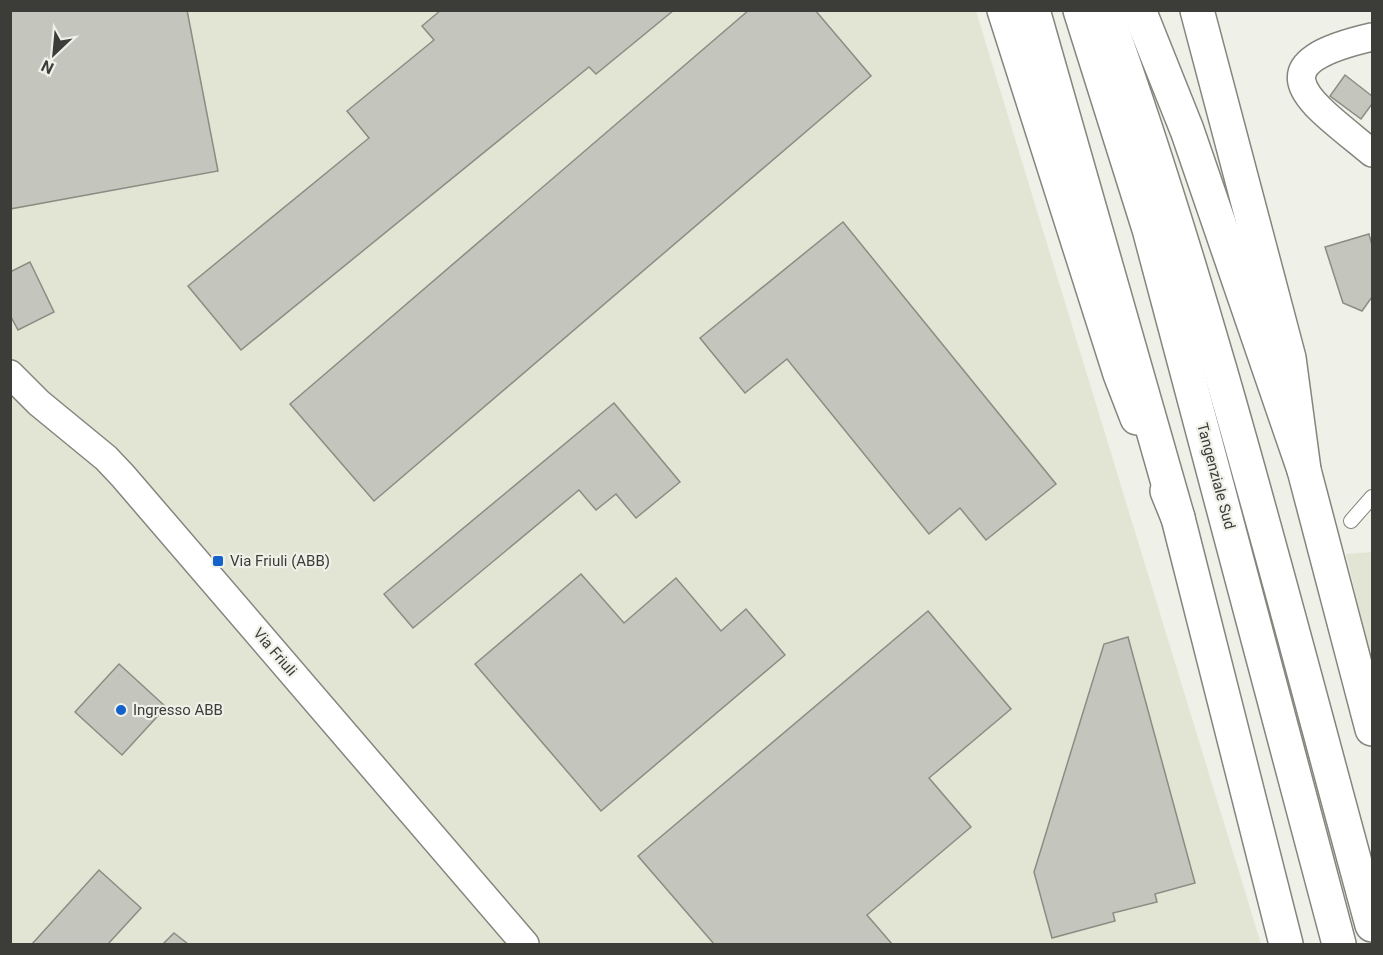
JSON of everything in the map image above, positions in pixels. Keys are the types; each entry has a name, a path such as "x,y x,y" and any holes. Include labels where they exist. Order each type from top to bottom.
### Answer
{"main road":[{"path":"1004,10 1120,374 1178,518"},
{"path":"1033,10 1178,518 1286,945"},
{"name":"Tangenziale Sud","path":"1080,10 1149,229 1339,945"},
{"name":"Tangenziale Sud","path":"1105,10 1144,119 1223,383 1372,925"},
{"path":"1139,10 1187,130 1304,470 1372,729"},
{"path":"1197,10 1289,358 1304,470"}],"street":[{"path":"1372,37 1326,50 1312,59 1301,78 1304,91 1314,105 1372,153"},
{"name":"Via Friuli","path":"10,374 46,410 106,458 123,476 525,945"}],"lane":[{"path":"1351,521 1372,497"}],"shaded area":[{"path":"10,11 976,11 1261,944 11,944"},
{"path":"1372,552 1372,661 1346,554"}],"building":[{"path":"10,10 187,10 218,171 10,209"},
{"path":"441,10 674,10 596,74 589,67 241,350 188,286 369,138 347,111 434,40 422,26"},
{"path":"749,10 815,10 871,76 374,501 290,404"},
{"path":"1345,75 1372,96 1372,104 1361,119 1330,96"},
{"path":"843,222 1056,484 986,540 960,508 929,534 787,359 745,393 700,338"},
{"path":"1369,234 1372,245 1372,297 1362,311 1343,303 1325,247"},
{"path":"30,262 54,312 18,330 10,315 10,272"},
{"path":"614,403 680,482 636,518 616,494 596,510 579,490 413,628 384,594"},
{"path":"581,574 624,623 676,578 721,631 746,609 785,655 601,811 475,664"},
{"path":"928,611 1011,709 929,778 971,827 867,915 892,944 714,944 638,856"},
{"path":"1128,637 1195,883 1155,894 1157,902 1113,913 1115,921 1052,938 1034,872 1104,644"},
{"name":"Ingresso ABB","path":"119,664 166,707 122,755 75,712"},
{"path":"99,870 141,908 108,944 32,944"},
{"path":"174,933 188,944 163,944"}],"place":[{"name":"Via Friuli (ABB)","path":"218,561"},
{"name":"Ingresso ABB","path":"121,710"}]}
